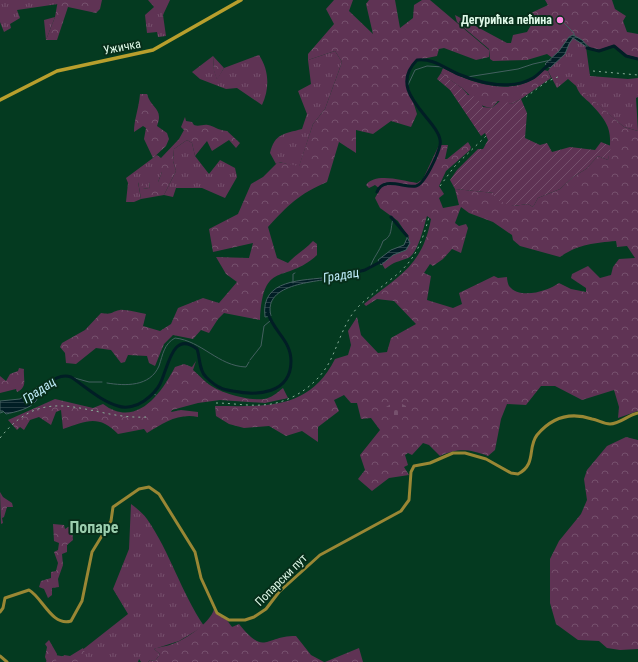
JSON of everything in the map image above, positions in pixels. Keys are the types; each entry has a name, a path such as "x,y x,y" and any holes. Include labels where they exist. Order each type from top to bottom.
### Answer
{"main road":[{"name":"Ужичка","path":"0,100 55,72 155,50 241,0"}],"street":[{"name":"Попарски пут","path":"0,612 3,608 5,598 29,590 36,595 52,616 66,622 71,621 83,599 88,562 93,550 111,521 113,507 139,489 148,486 159,494 196,553 201,578 216,613 229,620 249,620 267,608 278,593 318,557 357,533 389,519 400,511 408,501 411,470 414,466 427,463 452,453 465,453 486,459 511,473 518,474 530,461 535,438 544,428 554,421 573,415 612,424 638,413"},
{"path":"0,656 7,662"}],"green space":[{"path":"0,0 58,0 58,4 17,10 20,18 10,24 11,28 4,32 0,22"},
{"path":"58,0 102,0 100,9 96,13 68,7 57,40 46,40 55,17"},
{"path":"148,0 170,0 163,15 166,36 158,37 157,32 147,33 145,15 154,7"},
{"path":"334,0 353,0 349,11 373,34 366,4 369,0 395,0 400,28 413,18 414,5 422,0 430,0 489,50 489,57 476,60 444,48 439,49 437,56 417,60 407,76 408,85 417,114 411,127 391,121 373,134 356,130 356,153 339,142 327,182 317,186 294,201 268,227 277,258 288,263 313,241 317,244 317,255 305,264 271,280 266,288 262,301 260,320 224,313 209,333 201,330 193,339 173,335 164,344 155,366 149,363 147,356 128,355 125,362 121,363 111,350 96,348 76,364 66,363 65,353 60,347 62,343 85,330 101,313 105,314 122,310 146,314 143,326 160,331 171,324 178,308 203,298 219,303 237,282 226,274 216,257 249,258 253,243 213,252 209,229 238,214 251,184 263,177 278,162 299,166 313,124 325,109 342,62 335,51 308,60 308,54 334,24 326,9"},
{"path":"545,0 612,0 615,9 626,16 623,21 627,32 638,34 638,58 627,55 614,45 599,50 591,48 574,35 571,36 554,59 547,54 527,60 493,61 490,59 489,49 457,22 455,15 507,43 511,43 513,35 527,32 531,25 531,13 548,5"},
{"path":"55,17 46,40 44,20"},
{"path":"570,37 577,38 586,47 590,76 628,79 638,78 638,97 636,98 638,131 624,127 568,79 557,88 548,71"},
{"path":"335,51 342,62 325,109 313,124 299,167 279,162 276,164 270,153 272,146 281,135 302,129 307,114 298,91 311,84 308,60"},
{"path":"259,55 265,67 267,79 265,99 262,105 237,88 226,89 200,79 192,72 213,56 214,70 217,79 224,68"},
{"path":"213,56 224,68 217,80 214,71"},
{"path":"443,68 464,78 487,85 510,86 521,84 536,78 544,70 548,71 551,78 521,99 511,104 498,101 492,108 480,104 441,73"},
{"path":"441,73 462,88 468,95 477,99 483,107 492,108 501,100 511,104 521,99 527,113 525,138 540,145 547,143 552,152 570,147 595,150 601,142 611,146 608,160 598,156 586,169 573,177 560,189 538,198 533,207 528,204 513,206 494,199 494,193 455,189 450,180 457,170 478,149 483,149 488,140 485,133 481,136 450,90 437,79"},
{"path":"576,85 624,127 638,131 638,411 618,418 619,407 614,390 582,400 555,386 541,386 526,405 507,404 501,419 495,450 488,456 464,450 440,456 429,445 423,443 412,455 408,453 405,455 408,465 404,467 409,475 389,478 372,491 358,479 365,470 360,455 380,430 371,418 361,419 357,403 351,403 344,395 334,400 339,411 318,427 318,442 302,431 286,436 269,426 244,428 229,424 216,416 215,406 268,405 299,397 312,388 324,376 335,359 348,355 351,345 348,331 357,317 361,335 378,353 387,352 391,338 416,324 394,301 377,299 366,306 364,304 398,277 415,259 422,248 431,219 427,216 418,246 412,255 385,269 382,264 393,255 404,251 409,238 398,221 380,208 375,198 380,189 375,185 369,188 366,185 370,181 390,178 417,183 423,179 439,145 448,145 445,159 447,159 468,142 471,147 470,150 446,171 439,186 444,194 439,198 443,208 459,205 455,189 494,193 513,206 528,204 533,207 538,198 560,189 573,177 586,169 598,156 608,160 610,135 606,122 581,95","holes":["461,207 469,213 493,222 512,235 513,240 520,246 560,257 580,247 616,241 617,247 627,246 635,258 619,259 613,267 611,275 600,278 588,266 572,274 571,278 586,288 586,292 571,289 559,283 548,289 534,293 520,293 509,286 507,277 498,278 494,276 459,293 462,304 453,308 427,300 431,276 424,273 430,264 433,266 443,259 452,249 461,253 468,228 466,224 459,226 455,223"]},
{"path":"140,94 147,94 158,112 159,120 157,126 167,133 169,139 166,146 153,158 144,139 146,128 143,126 134,132"},
{"path":"185,117 186,121 192,122 194,125 208,125 227,131 240,143 236,148 229,140 212,151 207,141 195,156 192,143 187,140 174,149 173,161 176,171 164,195 141,199 138,181 143,182 143,188 149,189 150,182 158,182 162,172 156,167 161,161 161,158 179,139 184,130 181,127"},
{"path":"187,140 192,143 195,156 209,174 220,160 235,168 237,177 225,198 202,188 176,188 173,197 164,195 176,171 173,161 174,149"},
{"path":"157,155 161,158 162,172 158,182 150,182 149,189 143,188 138,182 141,199 134,202 126,202 128,183 126,178"},
{"path":"196,361 193,370 212,387 226,393 250,399 264,399 269,398 283,388 288,398 265,403 220,400 198,403 172,410 171,412 181,410 198,412 198,417 184,416 171,420 147,433 144,429 118,434 105,424 92,421 63,429 61,410 56,412 51,425 39,417 30,420 24,430 20,427 17,430 8,420 55,399 93,408 103,404 115,411 126,413 137,410 146,405 155,397 175,367 184,364 192,367"},
{"path":"19,368 24,369 23,388 17,392 16,389 0,393 0,376 6,381 10,374 18,371"},
{"path":"396,401 408,407 400,423 386,417 386,407"},
{"path":"626,437 638,440 638,649 620,650 607,648 599,641 578,640 556,624 550,603 550,559 559,541 581,514 587,500 584,479 587,470 607,446"},
{"path":"0,492 3,497 12,503 13,507 7,507 4,517 2,518 3,523 1,524"},
{"path":"131,504 145,517 155,532 189,600 204,626 179,641 154,649 160,654 155,661 150,660 148,662 141,662 139,659 138,662 46,662 50,654 72,658 128,614 113,589 129,549"},
{"path":"53,524 64,525 65,529 73,524 79,529 72,530 73,540 67,545 67,552 62,554 63,565 58,579 59,587 52,588 52,595 48,598 44,589 39,587 41,581 51,578 51,572 56,571 58,563 54,552 58,550 59,543 54,541"},
{"path":"214,609 226,619 232,627 239,624 255,640 260,642 296,636 311,655 324,662 148,662 150,660 155,661 160,654 154,649 172,644 187,637 207,620"},
{"path":"49,640 57,654 56,662 47,662 45,657 47,647 45,644"},
{"path":"83,648 85,653 77,662 60,662 64,655 70,656"},
{"path":"359,648 363,662 325,662"}],"water":[{"path":"573,35 582,40 590,49 573,38 565,54 550,68 545,64 559,51 569,37"},
{"path":"405,233 410,243 406,250 393,255 381,265 378,260 391,250 404,245 407,238"},
{"path":"341,277 307,283 283,290 275,296 271,305 271,316 265,317 265,304 269,295 276,288 296,281"},
{"path":"38,387 43,387 36,401 30,406 22,410 6,414 3,411 0,411 0,401 20,399"}],"waterway":[{"path":"561,20 574,33 574,36"},
{"name":"Градац","path":"587,48 599,51 614,46 626,56 638,59"},
{"name":"Градац","path":"377,192 380,187 389,184 411,186 420,184 431,168 439,149 439,136 411,96 407,84 408,72 417,60 428,60 458,74 485,83 505,85 524,82 533,78 550,64"},
{"path":"467,77 518,69 551,60"},
{"path":"408,85 415,70 427,66 444,67"},
{"name":"Градац","path":"391,217 407,236"},
{"path":"370,268 383,241 391,232 393,219"},
{"name":"Градац","path":"337,277 365,270 382,261"},
{"path":"293,283 293,274 295,273"},
{"name":"Градац","path":"40,389 59,377 67,376 71,377 112,404 121,407 135,406 147,399 157,389 176,347 182,344 189,344 197,349 201,368 204,374 211,382 219,387 225,390 252,393 271,390 279,386 285,380 289,372 291,361 288,347 270,319 268,313"},
{"path":"250,360 261,346 264,326 270,321"},
{"path":"107,383 121,385 136,384 150,378 159,366 166,346 175,338 194,344 218,358 236,366 246,367 249,362"},
{"path":"71,377 89,382 102,382"}],"railway":[{"path":"593,71 638,75"},
{"path":"526,97 546,82 560,76"},
{"path":"440,186 454,167 487,135"},
{"path":"216,403 256,405 272,404 292,397 310,386 318,378 330,361 345,326 353,313 405,267 416,253 429,217"},
{"path":"0,438 17,420 35,410 52,406 69,406 125,416 146,417"}],"place":[{"name":"Дегурићка пећина","path":"560,20"}],"district":[{"name":"Попаре","path":"94,527"}]}
